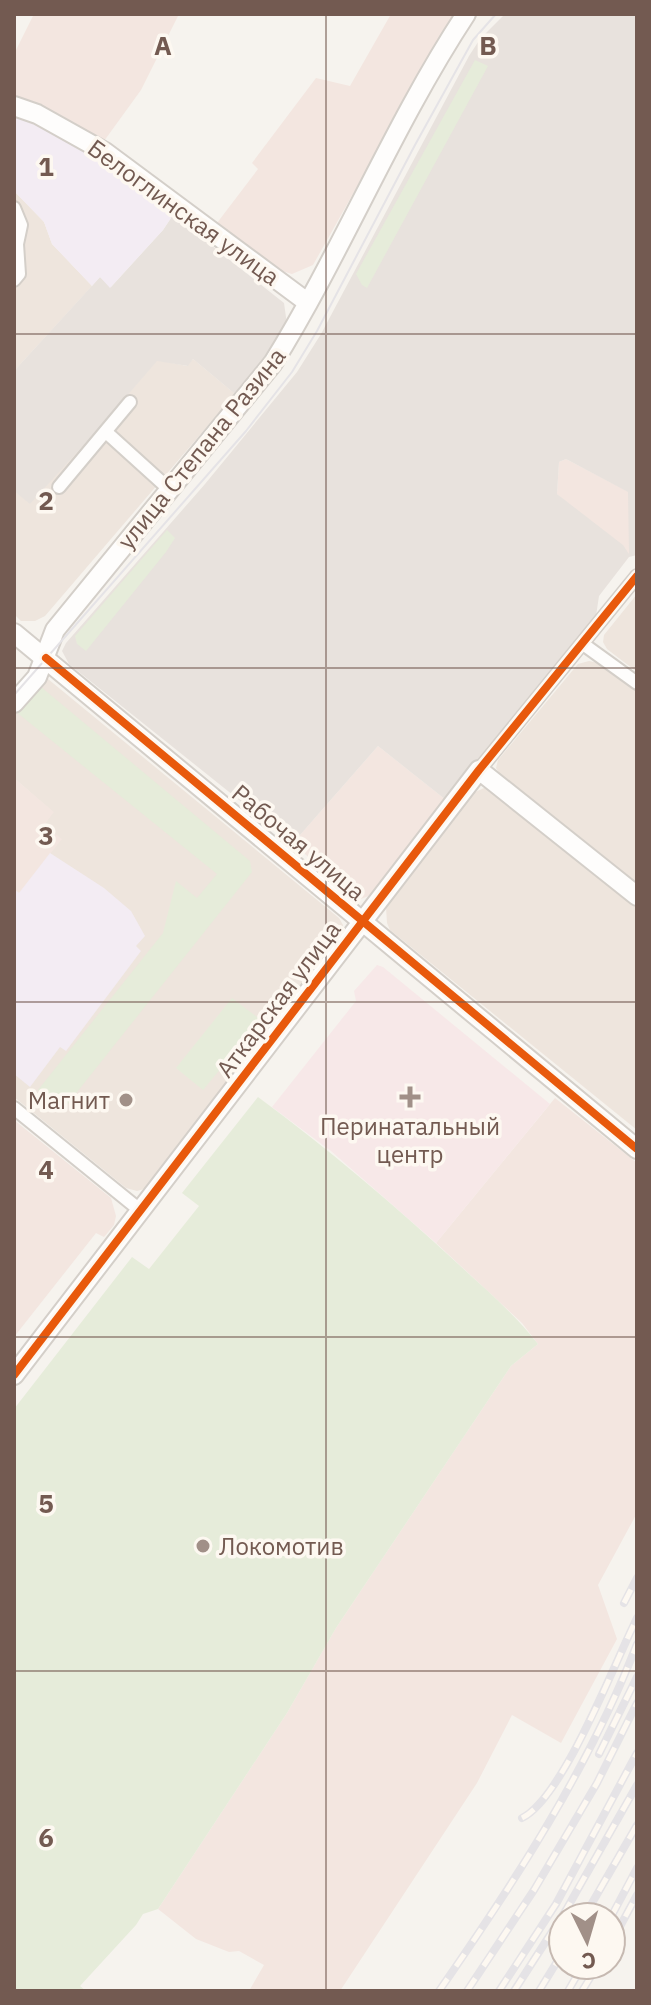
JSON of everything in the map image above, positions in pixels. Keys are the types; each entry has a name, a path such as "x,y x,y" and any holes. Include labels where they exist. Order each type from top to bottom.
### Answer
{"street":[{"name":"улица Степана Разина","path":"14,703 37,677 55,630 273,363 385,155 466,14"},
{"name":"Белоглинская улица","path":"14,106 37,114 105,152 307,302"},
{"path":"14,208 21,225 16,277"},
{"path":"59,487 130,402"},
{"path":"106,432 169,489"},
{"name":"Аткарская улица","path":"14,1375 479,770 637,576"},
{"name":"Рабочая улица","path":"14,633 637,1149"},
{"path":"583,644 637,683"},
{"path":"479,770 637,896"},
{"path":"14,1108 141,1211"}],"shaded area":[{"path":"34,14 179,14 141,90 104,141 39,106 14,97 14,54"},
{"path":"391,14 454,14 313,265 292,274 279,270 217,223 258,169 252,163 316,78 350,86"},
{"path":"505,14 637,14 637,555 629,557 599,596 596,616 579,639 446,800 378,746 293,843 69,664 62,651 297,372 321,334 480,39","holes":["566,459 628,492 629,554 623,545 557,494 559,462"]},
{"path":"14,114 81,147 173,215 110,288 100,277 92,286 52,244 44,222 14,191"},
{"path":"14,191 44,222 52,244 92,286 14,371"},
{"path":"173,215 284,303 287,324 235,394 193,359 188,366 157,361 30,504 14,491 14,371 100,277 111,287"},
{"path":"193,359 235,394 45,616 35,621 21,621 14,614 14,491 30,503 157,360 187,366"},
{"path":"566,459 629,492 629,557 557,494 559,462"},
{"path":"637,594 637,672 607,649 603,642 604,635"},
{"path":"589,661 598,663 637,691 637,887 501,776 496,768 498,760 578,664"},
{"path":"40,679 48,679 339,918 343,925 343,934 148,1188 137,1191 126,1188 14,1097 14,889 19,893 61,839 44,825 53,812 14,778 14,709"},
{"path":"378,746 446,800 371,895 361,899 350,895 293,843"},
{"path":"14,778 54,812 44,825 62,839 19,893 14,889"},
{"path":"492,788 637,906 637,1130 390,930 386,907 473,793"},
{"path":"50,853 104,888 131,911 145,936 136,946 141,951 66,1051 60,1047 30,1087 14,1074 14,889 19,893"},
{"name":"Перинатальный центр","path":"377,965 550,1104 436,1243 331,1151 272,1107 356,1001 354,991"},
{"path":"555,1098 637,1163 637,1513 598,1585 617,1639 561,1743 512,1715 477,1783 340,1991 249,1991 264,1965 239,1951 229,1952 196,1939 158,1909 287,1713 336,1628 511,1366 538,1344 522,1323 436,1243"},
{"path":"14,1120 111,1198 116,1216 114,1225 104,1237 96,1233 14,1337"}],"green space":[{"path":"475,60 488,66 367,288 356,274"},
{"path":"167,530 175,538 166,552 86,651 77,644 75,636"},
{"path":"41,687 250,861 252,872 62,1111 38,1090 163,933 176,881 197,898 217,874 15,711"},
{"path":"232,998 261,1020 203,1090 176,1068"},
{"name":"Локомотив","path":"258,1097 408,1218 498,1301 538,1344 511,1366 336,1628 287,1713 158,1909 143,1914 80,1986 86,1991 14,1991 14,1409 132,1257 149,1269 199,1206 182,1193"}],"tram line":[{"path":"14,695 246,431 292,372 473,40 496,14"}],"railway":[{"path":"624,1603 637,1578"},
{"path":"522,1818 538,1805 571,1758 637,1618"},
{"path":"439,1991 548,1824 596,1735 637,1644"},
{"path":"599,1754 637,1677"},
{"path":"467,1991 534,1890 597,1783 637,1703"},
{"path":"499,1991 556,1904 637,1753"},
{"path":"514,1991 566,1910 637,1785"},
{"path":"593,1901 637,1825"},
{"path":"619,1901 637,1868"},
{"path":"627,1913 637,1895"},
{"path":"539,1991 547,1978"},
{"path":"568,1991 574,1981"},
{"path":"582,1991 588,1981"}],"cycle path":[{"path":"14,1375 479,770 637,576"},
{"path":"46,658 637,1149"}],"place":[{"name":"Перинатальный центр","path":"410,1097"},
{"name":"Магнит","path":"126,1100"},
{"name":"Локомотив","path":"203,1546"}]}
